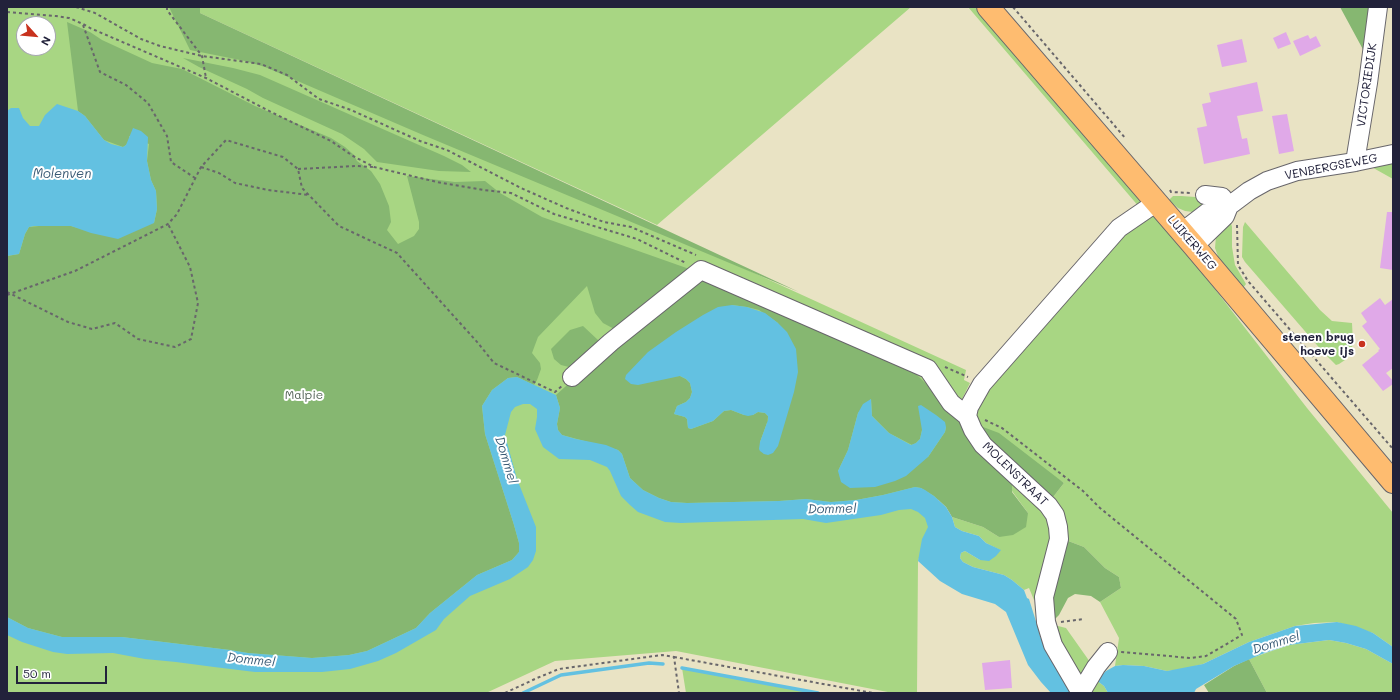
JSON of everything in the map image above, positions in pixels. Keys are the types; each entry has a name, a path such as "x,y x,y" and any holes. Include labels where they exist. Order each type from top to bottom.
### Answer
{"main road":[{"name":"LUIKERWEG","path":"988,7 1161,194 1188,239 1393,482"}],"street":[{"name":"VICTORIEDIJK","path":"1355,162 1368,83 1378,7"},
{"name":"VENBERGSEWEG","path":"1188,239 1225,216 1229,206 1249,191 1267,181 1297,171 1355,162 1393,154"},
{"path":"572,377 700,263 928,369 951,403 967,416 969,407 982,384 1119,228 1161,194"},
{"path":"1205,195 1222,197 1229,206"},
{"name":"MOLENSTRAAT","path":"967,416 973,430 983,444 1048,504 1055,515 1059,539 1044,597 1046,622 1053,645 1081,693"},
{"path":"1081,693 1096,667 1108,652"}],"path":[{"path":"76,7 95,13 142,39 160,46 202,56 261,64 287,75 319,99 351,110 420,141 447,150 521,188 566,208 604,222 631,227 700,263"},
{"path":"167,7 167,10 202,56 206,78"},
{"path":"1013,7 1130,144"},
{"path":"7,12 69,18 206,78 331,141 353,156 374,167"},
{"path":"83,24 100,72 126,85 148,103 167,136 171,162 195,178"},
{"path":"7,295 75,271 168,224 177,214 201,167 226,140 283,157 298,169 302,188 339,226 397,254 478,343 494,363 555,392 572,377"},
{"path":"298,169 356,166 374,167 437,182 511,193 554,214 637,239 700,263"},
{"path":"201,167 219,173 235,183 268,190 309,195"},
{"path":"1161,194 1184,192 1205,195"},
{"path":"1229,206 1237,226 1238,265 1248,281 1393,449"},
{"path":"7,292 68,322 92,329 115,323 138,339 175,347 191,339 198,303 190,267 168,224"},
{"path":"967,416 986,420 1002,428 1083,491 1100,508 1236,619 1242,635 1206,656 1191,658 1128,652 1108,652"},
{"path":"505,693 559,669 662,655 872,693"},
{"path":"674,657 679,693"}],"green space":[{"name":"Malpie","path":"7,7 196,7 195,17 966,370 964,380 970,383 960,403 937,504 918,561 917,693 893,693 676,651 555,661 486,693 7,693"},
{"path":"169,7 200,7 200,13 799,292 423,135 265,67 245,61 190,50"},
{"path":"200,7 911,7 657,225 200,13"},
{"path":"968,7 979,7 1146,204 1140,208"},
{"path":"1340,7 1372,7 1366,55"},
{"path":"67,22 152,63 182,69 255,106 331,138 345,147 354,155 357,161 371,171 380,184 389,206 391,222 387,230 398,244 414,236 419,229 419,222 407,176 455,182 485,181 500,193 542,217 695,271 618,331 603,323 595,313 587,286 538,337 532,353 540,363 541,369 534,385 517,377 508,378 492,390 482,406 485,434 514,525 519,543 519,552 512,560 477,575 430,613 416,628 367,651 349,655 312,658 248,653 122,637 62,637 28,628 7,617 7,256 19,254 25,234 29,227 49,225 71,226 78,228 154,223 157,209 156,191 151,180 147,161 149,144 129,136 129,141 123,147 104,140 85,116 78,111"},
{"path":"183,58 260,75 444,156 462,165 471,172 439,171 377,162 364,149 342,134 263,98"},
{"path":"1393,159 1393,179 1368,165"},
{"path":"1173,196 1210,198 1202,210 1193,212 1178,208 1169,200"},
{"path":"1153,211 1307,408 1393,513 1393,647 1373,633 1337,622 1314,623 1295,626 1249,642 1203,664 1184,669 1167,671 1144,666 1115,666 1119,638 1100,602 1121,588 1119,577 1105,568 1084,547 1063,539 1050,501 1064,483 975,424 976,404 1123,231"},
{"path":"1230,219 1235,265 1246,284 1243,288 1219,259 1215,248 1216,236"},
{"path":"1245,222 1320,310 1332,321 1352,323 1353,343 1351,352 1345,360 1336,365 1245,262 1242,257 1243,227"},
{"path":"697,277 916,374 949,406 1012,477 1012,492 1028,513 1026,527 1013,535 999,537 983,527 952,517 946,507 934,496 921,488 915,487 856,500 831,502 806,499 687,503 671,502 659,498 643,490 630,478 622,454 618,450 562,435 558,430 557,424 560,408 556,395 613,344","holes":["732,305 759,310 778,323 768,416 765,413 758,412 753,415 744,415 731,410 724,411 713,421 691,429 688,428 687,419 685,417 674,414 677,406 686,402 690,398 692,392 690,383 680,376","871,399 872,416 889,433 912,445 920,439 922,430 946,427 945,432 928,457 838,471 848,450 858,413","767,421 764,454 760,442"]},
{"path":"583,326 598,340 600,346 579,365 569,367 561,365 554,359 551,349 570,330"},
{"path":"975,424 999,433 1064,483 1050,501 1008,463"},
{"path":"1012,477 1053,522 1040,598 1034,600 1029,588 1024,590 1004,575 973,567 963,562 960,558 961,553 965,551 980,560 1000,550 986,543 979,536 962,531 955,527 952,517 983,527 999,537 1028,513 1012,491"},
{"path":"1063,539 1084,547 1105,568 1119,577 1121,588 1100,602 1091,596 1075,594 1068,598 1059,615 1055,619 1048,615"},
{"path":"1058,626 1066,628 1090,662 1079,678 1054,627"},
{"path":"1329,640 1366,649 1393,664 1393,693 1267,693 1249,659 1289,645"},
{"path":"1249,659 1267,693 1209,693 1204,685 1234,666"},
{"path":"682,668 818,693 686,693"},
{"path":"1096,680 1104,686 1108,693 1091,693"}],"water":[{"name":"Molenven","path":"57,104 78,111 85,116 104,140 111,144 123,147 126,145 133,128 141,131 148,137 147,161 151,180 156,191 157,209 154,223 118,239 91,233 71,226 29,227 25,234 19,254 7,256 7,111 11,108 19,108 23,118 30,126 39,126 45,115"},
{"path":"732,305 747,307 765,313 787,332 796,349 798,372 794,392 778,446 773,453 768,455 764,454 759,449 768,420 768,416 765,413 758,412 748,416 731,410 724,411 713,421 691,429 688,428 687,419 685,417 674,414 677,406 686,402 690,398 692,392 690,383 686,379 680,376 638,385 631,384 625,379 626,375 648,352 676,332 718,307"},
{"name":"Dommel","path":"517,377 556,395 560,408 557,424 558,430 562,435 606,445 618,450 622,454 630,478 643,490 671,502 779,501 806,499 831,502 856,500 915,487 925,490 946,507 952,517 955,527 962,531 979,536 986,543 1001,550 989,561 980,560 965,551 961,553 960,558 963,562 973,567 1004,575 1024,590 1027,598 1029,599 1040,636 1048,655 1073,693 1051,693 1041,682 1028,665 1006,612 995,604 962,594 940,581 918,561 922,539 928,527 925,518 918,512 911,509 899,510 881,515 826,523 803,519 681,523 665,522 638,512 630,505 621,496 607,467 590,460 559,459 543,447 535,429 537,409 530,404 523,404 515,407 511,412 505,435 517,479 536,527 536,551 533,560 528,567 510,579 470,596 444,619 436,630 396,653 378,661 350,669 322,672 255,672 145,659 113,653 67,654 53,652 22,642 7,635 7,617 28,628 62,637 122,637 248,653 312,658 349,655 367,651 416,628 430,613 477,575 512,560 519,552 519,543 514,525 485,434 482,406 492,390 508,378"},
{"path":"871,399 872,416 889,433 911,445 920,439 922,430 918,406 921,405 945,422 945,432 928,457 906,476 875,487 850,488 841,482 838,471 848,450 858,413 863,404"},
{"name":"Dommel","path":"1337,622 1356,626 1373,633 1393,647 1393,664 1366,649 1329,640 1289,645 1262,654 1234,666 1196,689 1194,693 1108,693 1104,686 1096,680 1106,671 1115,666 1144,666 1167,671 1203,664 1249,642 1295,626"}],"building":[{"path":"1286,32 1291,44 1278,49 1273,38"},
{"path":"1308,35 1310,39 1316,36 1321,46 1300,56 1293,41"},
{"path":"1242,39 1247,62 1222,67 1217,45"},
{"path":"1257,82 1263,111 1237,116 1242,139 1247,138 1250,154 1204,164 1197,128 1207,126 1202,104 1211,102 1209,93"},
{"path":"1287,114 1294,151 1279,154 1272,116"},
{"path":"1387,212 1393,212 1393,270 1380,268"},
{"path":"1380,298 1385,305 1393,299 1393,368 1386,373 1393,381 1393,384 1383,391 1362,365 1380,349 1362,326 1367,322 1361,313"},
{"path":"1010,660 1012,688 985,690 982,663"}],"waterway":[{"path":"523,693 561,675 649,663 663,664"},
{"path":"682,668 818,693"}],"place":[{"name":"stenen brug hoeve ijs","path":"1362,344"}]}
